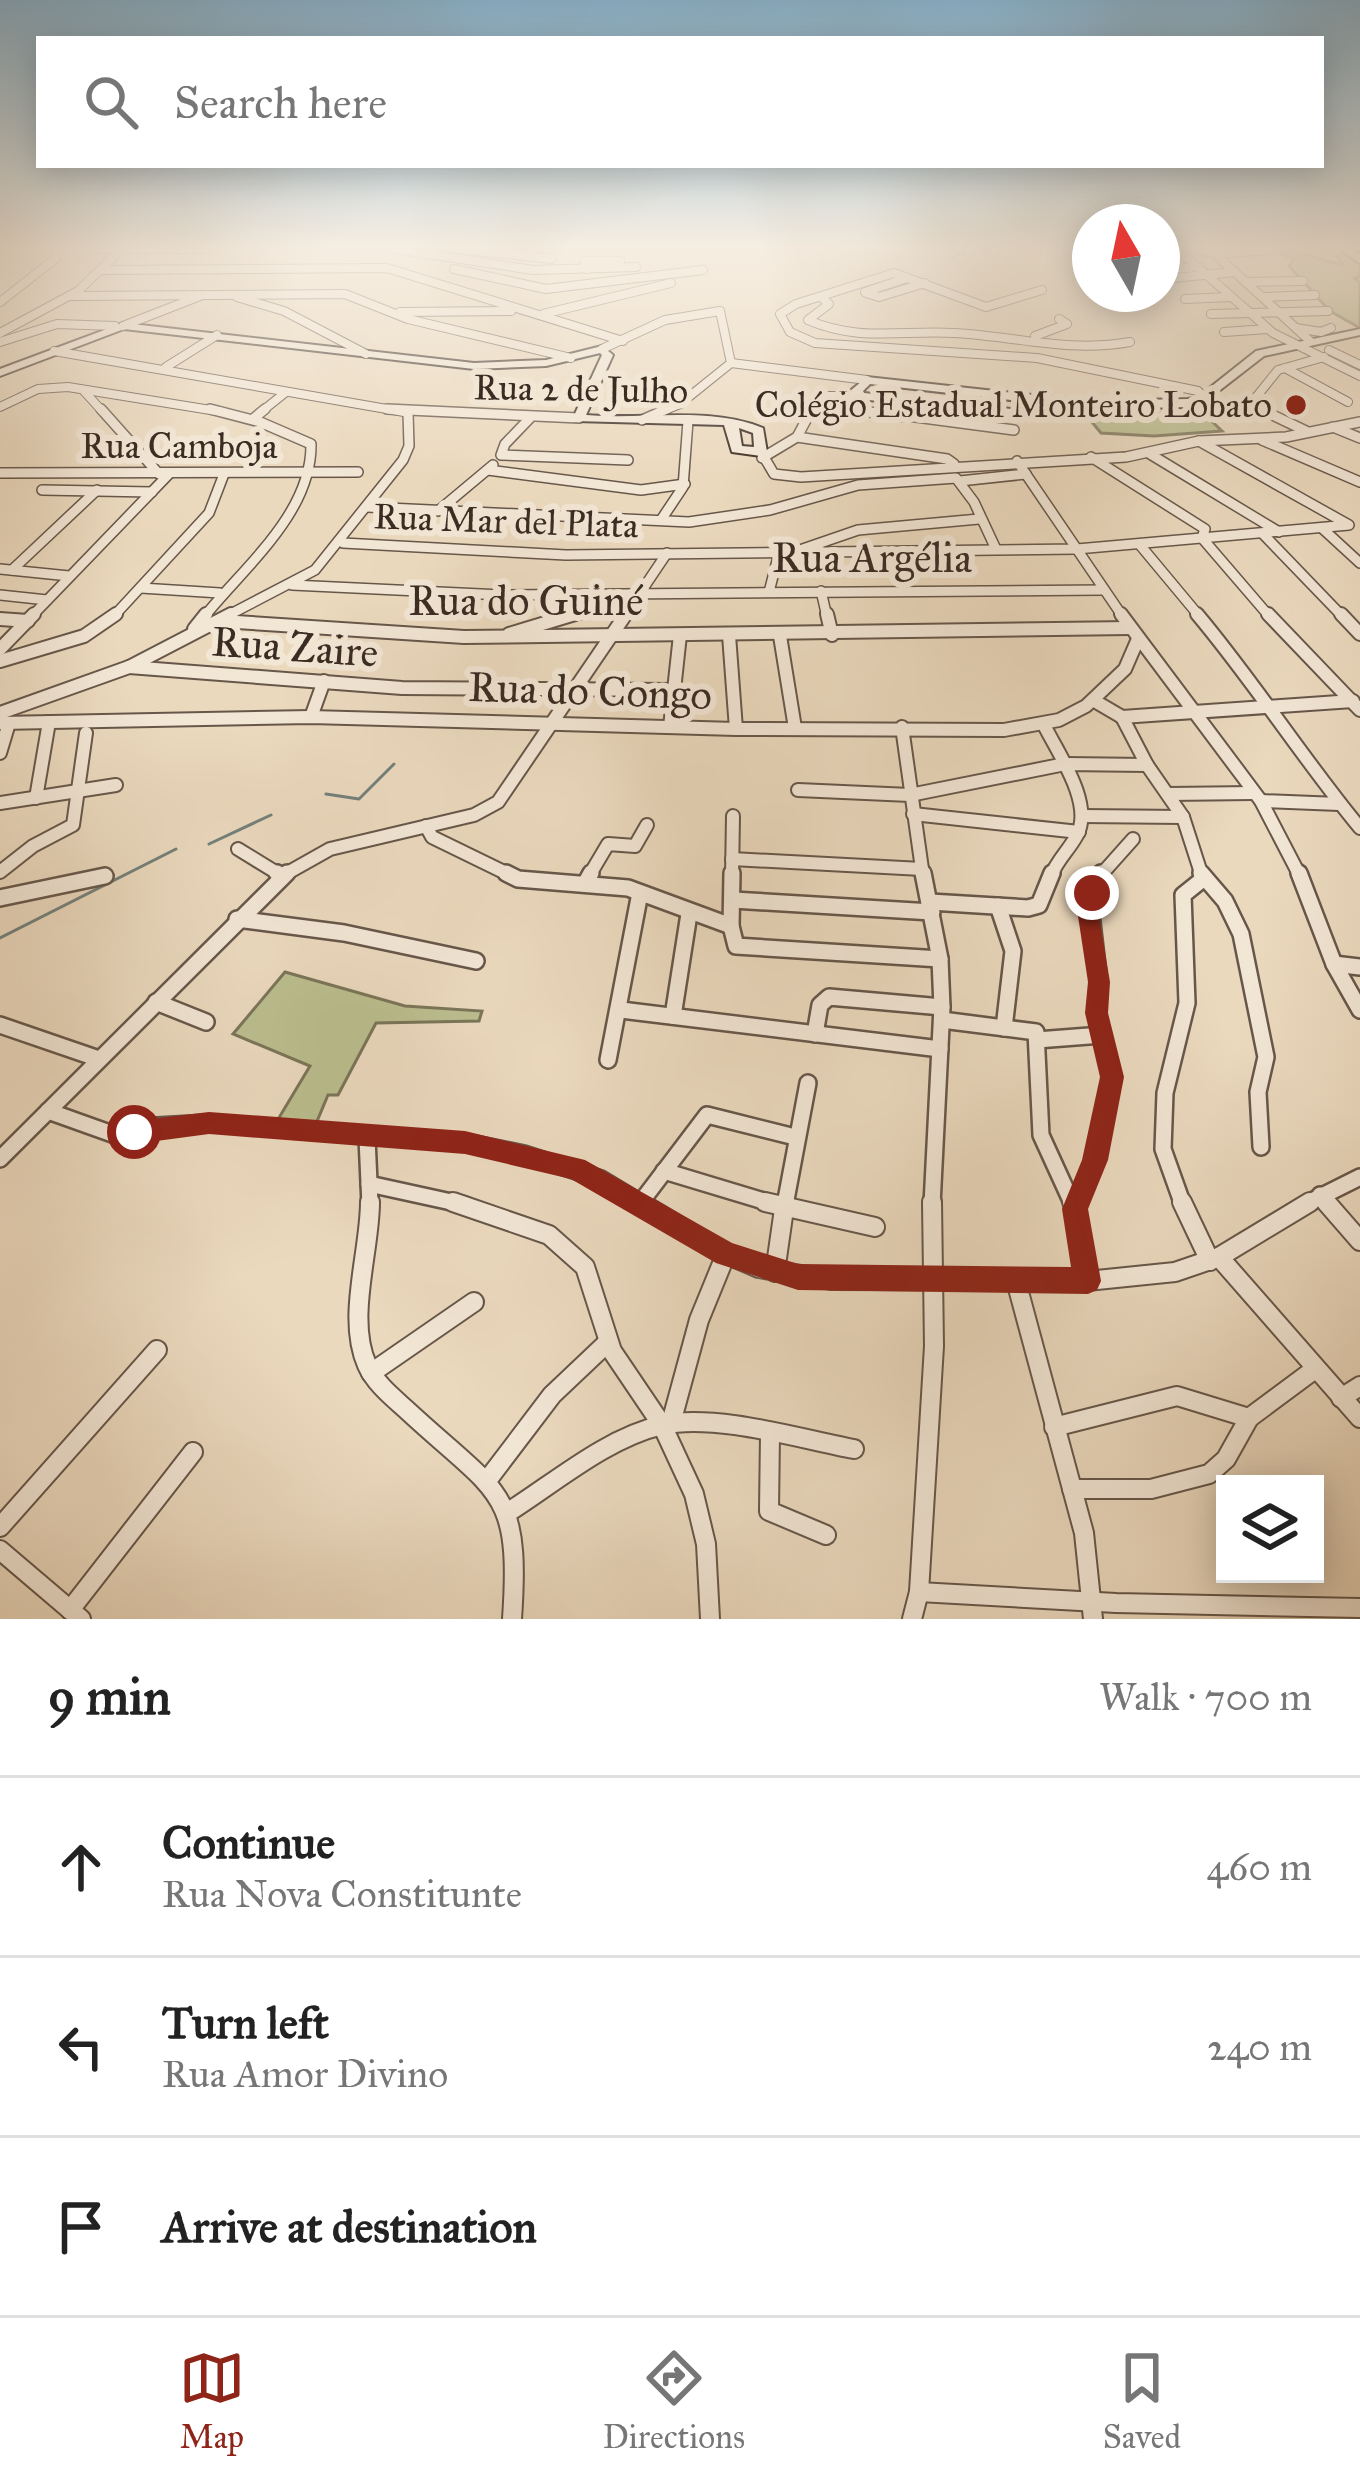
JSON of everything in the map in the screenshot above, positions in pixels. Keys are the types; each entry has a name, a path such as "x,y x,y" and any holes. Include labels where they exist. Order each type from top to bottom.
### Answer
{"street":[{"path":"0,333 53,325"},
{"path":"74,325 217,335 474,366 571,358 660,325"},
{"path":"0,374 123,325"},
{"path":"310,325 366,354"},
{"path":"442,325 571,358"},
{"path":"573,325 623,340"},
{"path":"724,325 731,363"},
{"path":"786,325 790,332 815,343 1047,359 1249,406 1307,432"},
{"path":"820,325 835,333 954,333 1092,349 1130,342"},
{"path":"1028,339 1066,325"},
{"path":"1264,325 1358,363"},
{"path":"1291,325 1306,342 1360,376"},
{"path":"1294,328 1321,332 1331,328"},
{"path":"1224,332 1269,329"},
{"path":"797,437 806,416 827,396 1020,415 1195,395 1260,353 1360,332"},
{"path":"165,368 217,335"},
{"path":"579,418 608,355 602,349"},
{"name":"Rua 2 de Julho","path":"55,351 408,413 732,423 759,430 762,454"},
{"path":"1249,406 1284,367 1325,356"},
{"path":"641,421 680,404 731,363 769,365 820,379 1088,405"},
{"path":"1284,367 1348,402"},
{"path":"861,396 856,393 858,386 867,380"},
{"path":"0,407 42,388 83,390 253,419 307,440 314,450 313,472 280,525 194,629"},
{"path":"2,646 152,492 164,474 83,390"},
{"path":"253,419 286,392"},
{"path":"819,406 1014,430"},
{"path":"0,752 3,720 129,667 194,629 221,621 292,585 327,561 407,453 408,413"},
{"path":"504,456 505,444 531,417"},
{"path":"661,521 679,504 685,484 688,421"},
{"path":"762,454 771,472 792,477 1150,454 1199,441 1307,432 1360,422"},
{"path":"732,423 736,449 762,454 797,437 947,459 955,466"},
{"path":"1330,426 1360,438"},
{"path":"1256,437 1360,482"},
{"path":"1199,441 1354,525"},
{"path":"1150,454 1279,532"},
{"path":"438,511 504,456 628,460"},
{"path":"1090,457 1205,529 1202,538"},
{"path":"1017,461 1134,634 1200,714 1257,797 1299,871 1334,964 1359,1007"},
{"path":"488,470 640,490 685,484"},
{"name":"Rua Camboja","path":"0,473 358,472"},
{"path":"0,661 84,636 109,621 209,513 224,474"},
{"path":"367,507 661,521 764,511 858,485 1026,474"},
{"path":"956,480 995,547"},
{"path":"43,490 152,492"},
{"path":"6,570 97,490"},
{"path":"797,552 811,543 895,525 979,518"},
{"path":"797,552 1077,549 1354,525"},
{"path":"1323,529 1360,563"},
{"path":"1263,534 1360,634"},
{"path":"1202,538 1357,704"},
{"name":"Rua Mar del Plata","path":"343,543 523,555 797,552"},
{"path":"1140,545 1273,707 1360,828"},
{"path":"0,1159 283,875 330,849 474,815 498,802 667,553"},
{"path":"769,592 779,553"},
{"path":"6,570 69,576"},
{"name":"Rua Argélia","path":"292,585 502,595 1103,590"},
{"path":"141,588 220,593"},
{"path":"821,591 832,635"},
{"path":"0,595 47,600"},
{"path":"504,637 525,625 575,613 629,608"},
{"path":"0,619 28,621"},
{"name":"Rua do Guiné","path":"221,621 504,637 1134,634"},
{"name":"Rua do Congo","path":"3,720 311,717 979,731 1044,724 1094,700 1125,669 1134,634"},
{"path":"670,727 680,635"},
{"path":"729,635 736,729"},
{"path":"780,636 795,728"},
{"name":"Rua Zaire","path":"129,667 440,689 674,690"},
{"path":"311,717 324,681"},
{"path":"1094,700 1122,717 1147,765 1183,817 1203,879 1230,909 1248,959 1266,1058 1258,1092 1262,1148"},
{"path":"1122,717 1357,704"},
{"path":"36,798 49,722"},
{"path":"733,900 931,907 1039,905 1057,861 1079,832 1082,816 1065,764 1044,724"},
{"path":"902,728 940,959 942,1014 931,1168 934,1277 919,1592 911,1619"},
{"path":"0,872 33,846 71,827 86,734"},
{"path":"798,790 910,795 1065,764 1147,765"},
{"path":"0,803 116,785"},
{"path":"1168,794 1339,804"},
{"path":"913,814 1079,832"},
{"path":"733,816 733,943 940,959"},
{"path":"1082,816 1183,817"},
{"path":"585,884 608,844 638,844 646,825"},
{"path":"425,826 432,837 503,874 640,893 731,926"},
{"path":"1075,1209 1095,1160 1112,1088 1089,916 1092,893 1102,869 1133,839"},
{"path":"238,849 283,875"},
{"path":"732,859 922,869"},
{"path":"0,898 105,876"},
{"path":"1203,879 1183,895 1187,1003 1165,1093 1163,1149 1187,1217 1214,1259 1360,1418"},
{"path":"608,1060 640,893"},
{"path":"998,906 1013,951 1004,1028"},
{"path":"673,1016 689,914"},
{"path":"237,919 344,933 476,961"},
{"path":"1334,964 1360,967"},
{"path":"815,1034 820,1005 829,997 1036,1032 1042,1135 1075,1209 1088,1281"},
{"path":"156,1001 206,1022"},
{"path":"621,1010 940,1049"},
{"path":"0,1025 99,1059"},
{"path":"1037,1040 1102,1035"},
{"path":"775,1272 808,1083"},
{"path":"48,1111 118,1136 158,1126 209,1123 465,1142 524,1154 601,1179 726,1254 775,1272 831,1280 1088,1281 1175,1272 1214,1259 1320,1196 1360,1178"},
{"path":"641,1202 707,1115 795,1137"},
{"path":"367,1138 362,1339 370,1373 418,1421 489,1478 510,1511 516,1547 512,1619"},
{"path":"664,1171 783,1207 875,1227"},
{"path":"369,1184 420,1193 530,1226 562,1243 584,1264 608,1342 667,1424 695,1503 710,1573 710,1619"},
{"path":"1320,1196 1357,1234"},
{"path":"667,1424 699,1320 726,1254"},
{"path":"1016,1281 1072,1490 1092,1610"},
{"path":"370,1373 474,1302"},
{"path":"489,1478 531,1419 608,1342"},
{"path":"0,1527 157,1350"},
{"path":"1072,1490 1135,1490 1198,1479 1226,1459 1249,1418 1315,1369"},
{"path":"1341,1397 1360,1386"},
{"path":"1054,1427 1177,1396 1249,1418"},
{"path":"510,1511 591,1459 667,1424 770,1434 854,1449"},
{"path":"770,1434 769,1511 826,1535"},
{"path":"0,1550 76,1615 193,1452"},
{"path":"919,1592 1118,1611 1360,1608"}],"green space":[{"path":"1201,411 1222,431 1154,436 1101,433 1087,416"},
{"path":"285,972 405,1006 482,1011 479,1021 376,1023 338,1095 328,1095 315,1126 277,1121 310,1066 233,1034"}],"waterway":[{"path":"326,794 359,799 394,764"},
{"path":"209,844 271,815"},
{"path":"0,938 176,849"}],"place":[{"name":"Colégio Estadual Monteiro Lobato","path":"1296,405"}],"route":[{"path":"134,1132 209,1123 465,1142 576,1168 634,1197 726,1254 798,1277 1088,1281 1075,1209 1095,1160 1112,1088 1097,1013 1099,982 1089,916 1092,893"}]}
